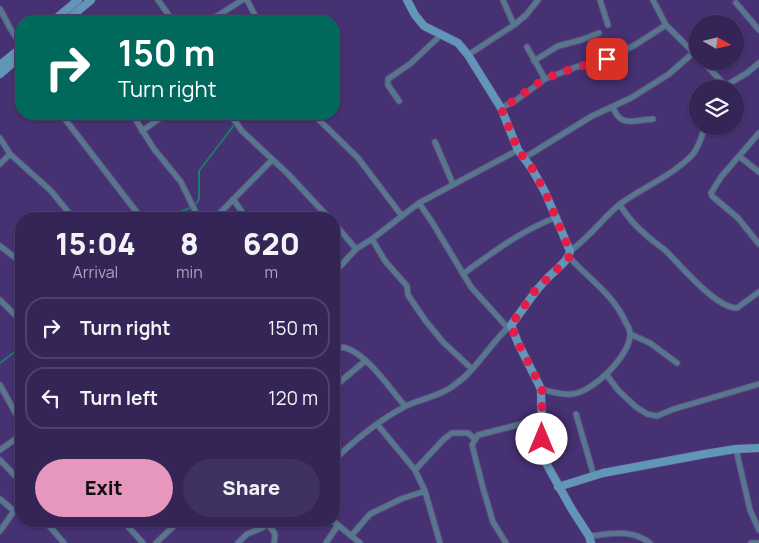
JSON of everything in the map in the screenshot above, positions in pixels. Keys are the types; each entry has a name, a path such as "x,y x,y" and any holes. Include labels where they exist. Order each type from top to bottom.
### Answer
{"street":[{"path":"60,15 78,0"},
{"path":"73,15 91,0"},
{"path":"158,0 169,15"},
{"path":"220,15 242,0"},
{"path":"247,0 255,15"},
{"path":"406,0 424,26 458,43 468,54 501,108 518,150 545,192 557,217 570,254 610,296 621,311 630,334 626,349 594,386 572,394 542,389"},
{"path":"503,0 514,25"},
{"path":"468,54 514,25 538,0"},
{"path":"600,0 608,25"},
{"path":"653,0 666,25 689,49"},
{"path":"736,3 759,30"},
{"path":"0,9 15,36"},
{"path":"501,108 515,101 545,79 576,67 607,59 635,45 666,25"},
{"path":"534,61 558,46 582,40 599,32"},
{"path":"400,101 388,85 388,78 410,64 441,35"},
{"path":"527,47 545,79"},
{"path":"0,65 15,51"},
{"path":"524,158 562,134 631,98 689,59"},
{"path":"0,74 15,61"},
{"path":"735,80 759,63"},
{"path":"711,70 720,80"},
{"path":"613,106 620,120 626,122 653,119"},
{"path":"66,120 137,212"},
{"path":"136,120 181,182 196,212"},
{"path":"142,131 158,120"},
{"path":"233,120 272,160 298,183 324,212"},
{"path":"319,120 358,158 402,216"},
{"path":"759,134 721,176 711,193 712,196 738,218 759,244"},
{"path":"340,455 377,424 405,406 453,387 472,369 497,337 510,326 534,292 570,254 620,205 684,162 694,153 701,135"},
{"path":"0,138 10,154 51,191 68,212"},
{"path":"435,142 453,184"},
{"path":"340,266 356,249 372,239 418,203 518,150"},
{"path":"0,164 10,154"},
{"path":"740,157 759,172"},
{"path":"221,212 272,160"},
{"path":"233,199 242,212"},
{"path":"418,203 477,293 510,326 542,389 541,421 546,463 558,487 590,539 618,533 635,534 650,543"},
{"path":"620,205 631,222 664,249 706,291 727,307 737,308 759,292"},
{"path":"463,274 516,236 557,217"},
{"path":"340,230 356,249"},
{"path":"372,239 385,261 407,286 408,295 425,320 444,342 472,369"},
{"path":"0,246 15,257"},
{"path":"0,300 15,315"},
{"path":"630,334 650,343 677,363"},
{"path":"340,348 357,354 365,361 405,406"},
{"path":"340,382 365,361"},
{"path":"606,374 618,390 636,407 647,414 657,416 759,384"},
{"path":"0,385 15,412"},
{"path":"576,414 594,476"},
{"path":"506,543 494,522 472,445 478,435 533,421 541,421"},
{"path":"377,424 415,470 425,491 440,543"},
{"path":"415,470 452,433 468,432 475,439"},
{"path":"0,450 15,439"},
{"path":"558,487 594,476 736,449 759,448"},
{"path":"736,449 750,510 759,530"},
{"path":"0,460 15,476"},
{"path":"351,536 370,514 400,499 425,491"},
{"path":"0,499 14,511 0,531"},
{"path":"50,527 64,543"},
{"path":"128,527 143,543"},
{"path":"156,543 173,527"},
{"path":"238,543 247,534 262,527"},
{"path":"272,527 276,537 274,543"},
{"path":"326,543 333,527"},
{"path":"340,527 360,543"}],"waterway":[{"path":"180,212 195,206 199,199 199,171 238,120"},
{"path":"0,363 15,352"}],"route":[{"path":"542,439 542,389 518,343 511,325 534,292 569,257 570,251 545,192 532,168 518,150 501,108 515,101 545,79 576,67 607,59"}]}
